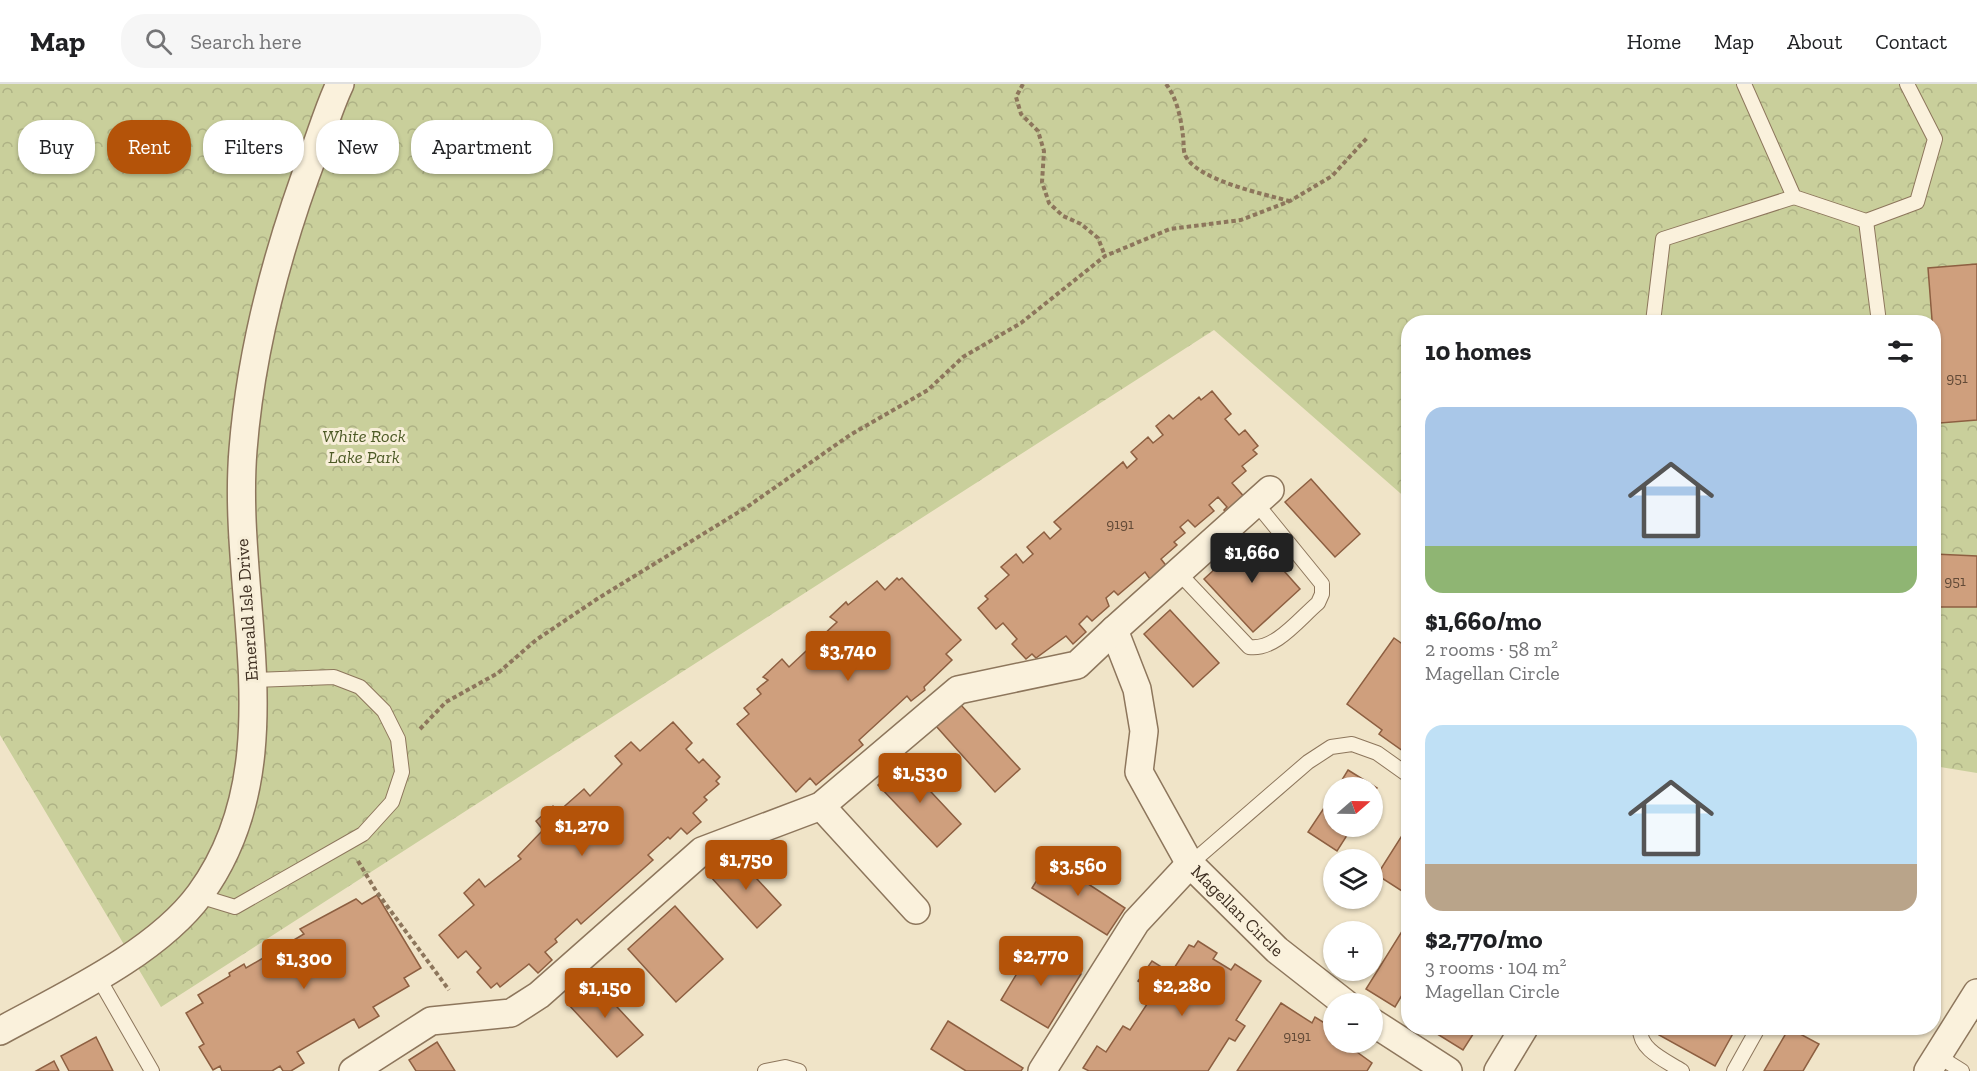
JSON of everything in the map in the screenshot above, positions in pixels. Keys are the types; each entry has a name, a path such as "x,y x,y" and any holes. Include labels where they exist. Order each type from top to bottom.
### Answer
{"street":[{"name":"Emerald Isle Drive","path":"0,1031 98,977 174,924 199,896 221,862 242,810 253,748 254,680 242,558 240,501 249,398 266,312 295,202 340,84"},
{"path":"353,1071 431,1021 511,1013 539,995 702,851 821,806 958,690 1077,665 1263,496"},
{"path":"1114,630 1137,689 1144,731 1138,772 1190,864"},
{"path":"821,806 916,910"},
{"name":"Magellan Circle","path":"1042,1071 1137,922 1190,864 1277,950 1332,993"},
{"path":"1933,1063 1977,993"},
{"path":"1383,1029 1448,1071"},
{"path":"1498,1071 1520,1035"}],"lane":[{"path":"1744,84 1794,197"},
{"path":"1654,315 1663,239 1794,197 1866,221 1917,202 1935,139 1907,84"},
{"path":"1866,221 1878,315"},
{"path":"1178,573 1249,647 1261,649 1271,643 1318,603 1322,594 1322,584 1263,496"},
{"path":"199,896 235,907 363,834 392,802 402,772 398,739 384,711 360,687 334,677 254,680"},
{"path":"1190,864 1308,762 1331,747 1352,744 1377,753 1401,770"},
{"path":"98,977 152,1071"},
{"path":"1640,1035 1646,1047 1682,1071"},
{"path":"1734,1071 1754,1035"},
{"path":"1933,1063 1962,1071"},
{"path":"765,1071 784,1066 799,1071"}],"path":[{"path":"1023,84 1016,97 1021,114 1038,131 1044,151 1042,182 1049,203 1063,216 1082,224 1098,238 1105,256"},
{"path":"1166,84 1171,90 1182,119 1185,154 1194,167 1225,182 1290,201"},
{"path":"398,739 414,735 446,702 498,673 536,640 747,507 850,435 928,390 963,357 1021,323 1105,256 1170,229 1241,220 1290,201 1332,177 1367,138"},
{"path":"347,843 376,891 468,1017"}],"green space":[{"name":"White Rock Lake Park","path":"0,84 1977,84 1977,773 1941,767 1941,315 1401,315 1401,494 1214,330 161,1007 0,735"}],"building":[{"path":"1977,264 1977,420 1941,423 1941,315 1932,315 1928,268"},
{"path":"1212,391 1231,414 1225,419 1239,435 1245,430 1258,446 1253,450 1257,454 1242,466 1246,471 1232,483 1247,500 1228,515 1224,510 1227,507 1218,497 1209,505 1214,511 1195,527 1188,520 1180,527 1185,533 1174,542 1177,545 1161,559 1168,568 1152,582 1145,572 1118,595 1114,591 1106,598 1109,606 1092,621 1087,616 1079,624 1086,632 1073,644 1066,636 1036,658 1032,654 1026,659 1012,644 1017,639 1003,623 996,629 978,608 988,599 985,596 1009,575 1001,567 1016,554 1023,563 1033,554 1027,547 1044,532 1050,539 1061,529 1054,522 1123,462 1127,468 1137,459 1131,452 1148,437 1153,443 1163,435 1156,426 1169,415 1173,419 1199,397 1201,400"},
{"path":"1311,479 1360,534 1335,557 1285,502"},
{"path":"1252,535 1300,589 1253,632 1204,579"},
{"path":"1941,554 1977,556 1977,607 1941,607"},
{"path":"897,578 899,580 902,578 961,640 946,654 952,660 924,687 925,690 911,701 907,696 859,740 863,745 816,785 810,778 796,792 737,724 749,714 744,708 761,694 757,689 768,680 763,677 782,659 789,667 837,622 830,617 846,602 848,605 877,581 885,590"},
{"path":"1170,610 1219,663 1193,687 1144,634"},
{"path":"1394,638 1401,643 1401,750 1379,734 1382,730 1347,704"},
{"path":"960,704 1020,769 995,792 936,726"},
{"path":"673,722 692,743 686,749 699,763 703,759 720,777 716,781 719,784 704,797 707,800 693,813 701,822 687,834 681,828 670,839 668,837 648,855 653,860 581,924 577,919 555,939 557,942 545,952 552,960 538,973 529,964 500,987 497,983 491,988 477,972 481,968 466,951 458,958 439,935 474,905 464,893 479,879 485,887 521,859 518,856 543,830 536,821 553,806 558,812 584,789 590,796 622,764 615,756 631,742 640,751"},
{"path":"903,762 961,824 937,847 878,785"},
{"path":"1348,770 1359,777 1344,777"},
{"path":"1323,810 1323,837 1346,837 1338,849 1334,849 1308,832"},
{"path":"1401,837 1401,890 1383,879 1383,866"},
{"path":"734,854 781,905 757,928 710,876"},
{"path":"1050,859 1125,908 1107,935 1032,888"},
{"path":"377,895 421,968 404,978 409,986 373,1007 379,1016 359,1028 354,1019 297,1052 304,1063 291,1071 283,1071 280,1066 272,1071 222,1071 220,1066 213,1070 199,1047 204,1044 186,1013 203,1003 198,995 230,976 229,973 244,964 246,968 304,934 300,929 356,899 362,904"},
{"path":"675,906 723,959 676,1002 628,949"},
{"path":"1401,933 1401,997 1395,1007 1383,1000 1383,993 1372,993 1366,989 1371,981 1383,981 1383,962"},
{"path":"1198,941 1217,953 1213,959 1231,970 1235,964 1261,981 1236,1020 1245,1026 1235,1041 1229,1038 1208,1071 1089,1071 1083,1068 1097,1046 1106,1052 1123,1026 1130,1030 1155,992 1138,981 1152,961 1171,973 1189,945 1194,947"},
{"path":"1034,945 1081,974 1048,1028 1001,1000"},
{"path":"593,981 643,1035 617,1057 568,1004"},
{"path":"1281,1003 1312,1023 1315,1017 1323,1022 1323,1053 1358,1053 1372,1063 1367,1071 1237,1071"},
{"path":"948,1021 1023,1068 1021,1071 966,1071 931,1049"},
{"path":"1439,1035 1473,1035 1463,1050"},
{"path":"1659,1035 1732,1035 1715,1066"},
{"path":"1785,1035 1802,1035 1819,1044 1803,1071 1764,1071"},
{"path":"96,1037 113,1071 69,1071 61,1056"},
{"path":"437,1042 455,1071 416,1071 409,1060"},
{"path":"54,1061 59,1071 36,1071"}]}
